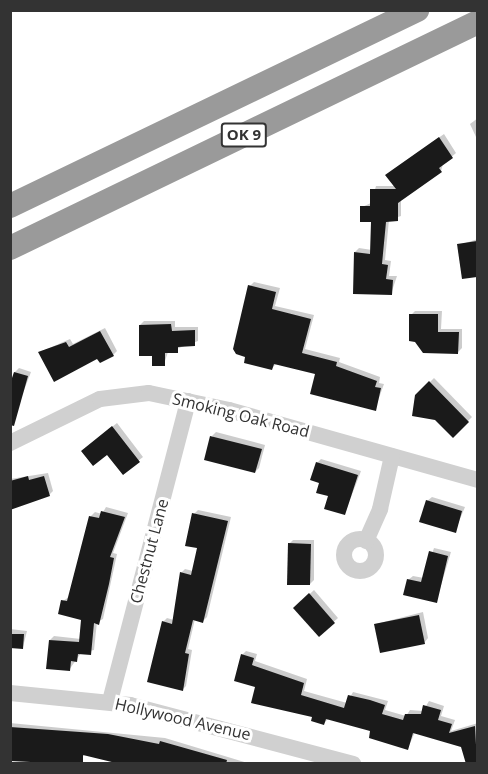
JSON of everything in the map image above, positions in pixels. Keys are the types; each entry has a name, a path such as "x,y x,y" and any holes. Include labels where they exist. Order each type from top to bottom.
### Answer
{"highway":[{"name":"OK 9","path":"10,206 417,10"},
{"name":"OK 9","path":"10,248 477,22"}],"street":[{"name":"Smoking Oak Road","path":"10,443 79,408 117,394 149,393 188,401 477,480"},
{"name":"Chestnut Lane","path":"110,701 188,401"},
{"path":"366,541 380,509 393,456"},
{"name":"Hollywood Avenue","path":"10,693 110,701 181,716 353,764"}],"building":[{"path":"439,137 453,158 439,168 442,172 398,203 398,221 386,222 382,264 388,265 386,279 393,280 392,295 353,294 354,252 370,254 371,222 360,222 360,206 370,206 370,189 396,189 385,175"},
{"path":"477,241 477,277 462,279 457,244"},
{"path":"248,285 276,292 272,309 311,319 302,353 337,362 336,366 377,381 375,387 381,388 376,411 310,394 315,374 274,364 272,370 244,363 245,357 236,354 233,349"},
{"path":"409,314 438,314 438,332 459,332 458,354 423,353 415,342 409,341"},
{"path":"171,324 172,331 195,330 195,346 178,347 178,353 165,353 165,366 152,366 152,356 139,356 139,325"},
{"path":"100,331 114,356 100,363 97,359 54,382 38,352 66,342 69,347"},
{"path":"14,372 28,376 14,426 10,425 10,384"},
{"path":"429,381 469,422 453,438 435,420 412,416 415,395"},
{"path":"112,426 140,462 123,475 107,455 93,466 81,451"},
{"path":"210,436 262,449 255,473 204,460"},
{"path":"316,462 358,475 345,515 324,509 328,496 316,493 319,483 310,480"},
{"path":"28,476 29,480 44,476 50,496 10,510 10,481"},
{"path":"426,500 462,511 456,533 419,522"},
{"path":"101,511 125,517 110,557 114,558 109,584 99,625 94,623 91,655 78,654 77,662 71,661 70,671 46,669 49,640 79,642 81,620 58,614 61,600 67,601 89,516 99,518"},
{"path":"192,513 228,521 203,623 193,620 185,653 189,654 183,691 147,682 162,621 172,624 180,572 191,575 197,548 185,546"},
{"path":"288,543 311,544 310,585 287,585"},
{"path":"429,551 448,556 437,603 403,595 407,579 421,582"},
{"path":"309,593 335,623 319,637 293,608"},
{"path":"419,615 425,644 380,653 374,624"},
{"path":"10,634 24,634 23,649 10,648"},
{"path":"241,654 254,658 252,665 304,683 301,695 344,708 348,695 385,705 382,714 403,720 405,714 421,714 423,705 441,710 438,720 452,724 449,733 475,726 477,764 466,764 461,747 413,733 408,750 369,738 370,731 326,719 324,725 311,721 312,717 251,703 255,687 234,681"},
{"path":"10,727 108,734 159,744 160,741 227,760 226,764 120,764 83,755 83,762 72,764 10,761"}]}
